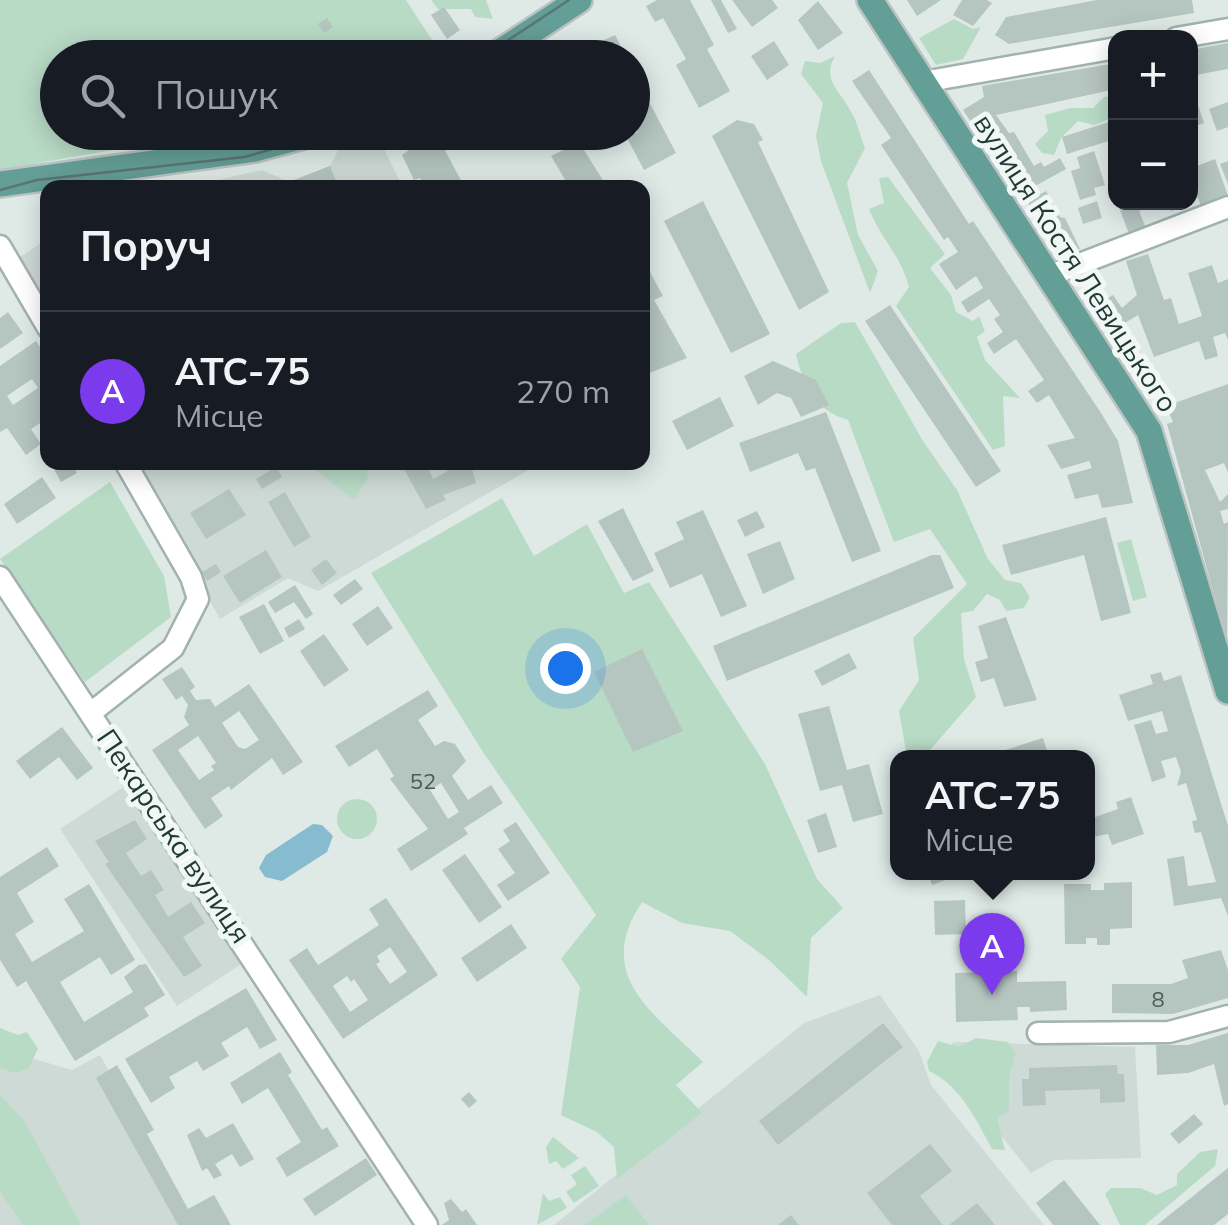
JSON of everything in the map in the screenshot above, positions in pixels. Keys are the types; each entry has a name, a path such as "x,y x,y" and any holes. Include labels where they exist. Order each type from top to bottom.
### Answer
{"main road":[{"path":"518,40 579,0"},
{"name":"вулиця Костя Левицького","path":"870,0 1150,430 1228,691"},
{"path":"0,184 248,150"}],"street":[{"path":"1198,34 1228,28"},
{"path":"923,82 1108,49"},
{"path":"1052,276 1228,207"},
{"path":"0,246 40,314"},
{"name":"Пекарська вулиця","path":"130,470 190,577 198,599 173,648 92,712 427,1225"},
{"path":"0,576 92,712"},
{"path":"1038,1033 1169,1032 1228,1016"}],"shaded area":[{"path":"338,150 384,150 400,180 294,180 330,166"},
{"path":"262,170 284,180 218,180"},
{"path":"40,244 40,300 17,259"},
{"path":"138,470 529,470 318,591 288,578 220,619"},
{"path":"125,786 243,963 177,1006 60,829"},
{"path":"880,995 919,1051 931,1085 1044,1225 554,1225 804,1023"},
{"path":"954,1042 1135,1047 1141,1158 1054,1160 1031,1173 938,1056"},
{"path":"0,1049 72,1070 100,1055 197,1225 0,1225"}],"green space":[{"path":"0,0 406,0 432,40 40,40 40,150 112,150 0,170"},
{"path":"431,0 486,0 493,19 475,17 471,9 438,9"},
{"path":"954,19 973,29 981,27 963,59 936,65 919,38"},
{"path":"835,56 831,78 854,117 865,148 847,183 858,235 878,271 870,293 821,161 816,136 823,103 801,74 805,61 820,63"},
{"path":"1108,97 1108,120 1094,125 1078,121 1061,138 1054,155 1042,153 1035,144 1048,131 1045,115 1070,108 1093,108"},
{"path":"888,177 945,254 930,268 951,295 956,312 973,321 979,316 985,331 977,337 985,360 1020,398 1003,396 1005,446 993,450 896,306 909,287 869,209 884,203 879,178"},
{"path":"855,322 923,441 957,490 988,559 1005,580 1021,583 1030,597 1024,608 1006,611 1000,600 987,594 973,611 961,613 964,659 976,697 930,750 906,750 899,711 919,680 913,638 967,584 930,529 894,542 848,420 819,403 803,376 796,354 841,323"},
{"path":"316,470 366,470 368,478 354,500"},
{"path":"110,482 164,576 171,617 85,682 0,559"},
{"path":"502,498 534,556 587,524 624,593 649,582 765,764 817,879 843,908 811,938 807,997 769,960 730,931 682,923 642,902 629,928 624,951 627,972 649,1009 703,1062 676,1085 702,1113 617,1179 614,1147 597,1132 561,1115 580,987 561,959 596,915 483,752 371,573"},
{"path":"1131,539 1147,597 1133,601 1117,543"},
{"path":"357,799 371,805 377,819 371,833 357,839 343,833 337,819 343,805"},
{"path":"0,1028 18,1035 27,1032 38,1049 28,1069 15,1073 0,1068"},
{"path":"976,1038 1008,1042 1015,1053 1009,1078 1009,1110 997,1118 1005,1150 992,1149 959,1094 929,1071 927,1062 938,1041 959,1047"},
{"path":"0,1095 25,1122 81,1225 23,1225 0,1192"},
{"path":"553,1137 579,1158 563,1169 556,1161 549,1164 546,1147"},
{"path":"1218,1149 1215,1166 1145,1225 1120,1225 1105,1194 1111,1188 1140,1188 1157,1195 1177,1185 1177,1174 1200,1152"},
{"path":"585,1166 599,1186 574,1203 566,1192 577,1184 571,1175"},
{"path":"543,1193 549,1201 560,1197 567,1208 537,1225"},
{"path":"626,1195 649,1225 585,1225"}],"water":[{"path":"313,824 322,825 333,836 327,852 282,881 265,877 259,868 266,855"}],"building":[{"path":"657,0 690,0 714,45 707,49 730,91 699,108 676,65 686,59 663,18 655,22 646,6"},
{"path":"711,0 721,0 737,29 728,33"},
{"path":"732,0 772,0 778,8 752,27"},
{"path":"907,0 941,0 917,16"},
{"path":"962,0 992,3 973,26 953,15"},
{"path":"1097,0 1192,0 1194,13 1009,44 995,35 1006,17"},
{"path":"818,1 843,33 818,50 798,20"},
{"path":"444,7 460,30 447,39 431,15"},
{"path":"327,18 333,27 324,33 318,24"},
{"path":"774,41 789,65 767,80 751,56"},
{"path":"1228,43 1228,69 1198,75 1198,49"},
{"path":"1108,64 1108,91 996,115 1009,133 1014,132 1034,166 1041,162 1044,167 1060,158 1066,169 1019,195 963,110 984,97 982,86"},
{"path":"869,70 969,224 973,221 1101,413 1118,441 1133,503 1102,508 1098,494 1075,499 1067,475 1092,468 1089,461 1061,469 1047,445 1075,438 1049,395 1037,403 1028,391 1044,380 1016,339 994,354 987,343 1003,332 994,319 1000,315 989,299 968,313 961,302 983,288 976,276 956,290 939,264 958,252 948,237 944,240 881,145 891,138 852,81"},
{"path":"1228,102 1228,127 1217,131 1209,109"},
{"path":"650,103 676,153 644,170 633,150 650,150"},
{"path":"737,120 754,124 763,140 758,142 829,292 799,310 712,136"},
{"path":"1108,122 1108,141 1067,154 1062,137"},
{"path":"409,150 445,150 461,180 414,180 402,155"},
{"path":"563,150 584,150 603,180 565,180 551,156"},
{"path":"1094,151 1105,185 1094,188 1096,195 1080,200 1071,171 1080,168 1077,157"},
{"path":"1215,159 1228,196 1201,206 1198,166"},
{"path":"1228,161 1228,184 1220,164"},
{"path":"330,166 336,180 294,180"},
{"path":"1046,191 1080,249 1065,255 1040,225 1027,201"},
{"path":"703,201 770,334 731,353 664,221"},
{"path":"1097,201 1102,218 1083,224 1078,208"},
{"path":"1120,210 1142,210 1146,228 1129,234"},
{"path":"1148,254 1164,300 1171,298 1179,324 1202,316 1188,273 1212,265 1218,283 1228,279 1228,340 1225,333 1213,337 1218,356 1205,360 1199,341 1154,357 1138,315 1108,333 1091,308 1113,295 1122,308 1137,295 1126,261"},
{"path":"650,272 663,296 654,300 687,358 650,373"},
{"path":"890,305 1001,471 976,487 865,321"},
{"path":"8,312 23,333 0,349 0,318"},
{"path":"36,341 40,347 40,423 31,429 40,445 26,455 7,428 0,432 0,366","holes":["32,379 38,388 13,405 7,396"]},
{"path":"773,361 816,380 829,405 801,417 791,398 777,393 758,405 744,376"},
{"path":"1228,384 1228,473 1224,463 1205,470 1220,502 1228,494 1228,509 1220,511 1224,524 1228,522 1227,641 1167,424 1173,422 1166,406"},
{"path":"720,397 734,426 687,450 672,421"},
{"path":"826,412 881,551 852,562 815,468 806,471 798,453 750,472 739,443"},
{"path":"54,470 75,470 77,473 61,482"},
{"path":"271,470 278,470 282,477 262,489 256,479"},
{"path":"429,470 433,479 450,470 472,470 476,483 443,495 446,500 426,509 405,471"},
{"path":"42,477 56,498 17,524 4,504"},
{"path":"229,489 246,515 206,539 190,513"},
{"path":"285,492 311,537 294,547 268,502"},
{"path":"623,508 654,571 633,581 598,521"},
{"path":"703,510 747,606 721,617 702,574 670,588 654,553 684,539 676,522"},
{"path":"757,511 765,527 745,537 737,520"},
{"path":"1106,517 1131,613 1101,621 1084,555 1011,575 1002,545"},
{"path":"780,541 795,579 763,594 747,554"},
{"path":"266,550 282,577 240,603 223,576"},
{"path":"940,555 954,588 727,681 713,646"},
{"path":"326,559 337,573 322,585 311,570"},
{"path":"216,564 221,572 207,581 202,572"},
{"path":"355,579 363,589 341,605 333,595"},
{"path":"295,585 313,614 306,619 294,602 275,613 268,602"},
{"path":"264,604 284,641 260,654 239,617"},
{"path":"378,606 393,628 367,646 352,624"},
{"path":"1006,617 1037,700 1004,707 994,678 981,682 975,662 988,658 978,626"},
{"path":"299,619 305,629 289,638 284,628"},
{"path":"324,634 349,670 324,687 300,651"},
{"path":"642,649 683,731 633,752 594,672"},
{"path":"849,653 857,668 822,686 814,671"},
{"path":"182,667 195,687 190,691 196,700 210,699 215,707 249,684 303,762 283,775 272,758 231,790 229,786 211,798 223,816 205,829 152,750 189,725 184,717 188,705 182,696 176,700 162,679","holes":["239,711 259,740 245,749 238,747 222,723","198,736 216,763 211,766 214,770 199,780 178,750"]},
{"path":"1161,672 1164,681 1181,675 1228,826 1228,916 1221,898 1174,906 1167,859 1184,856 1188,886 1216,882 1201,832 1195,833 1192,821 1197,820 1186,783 1177,786 1181,772 1176,757 1161,761 1166,777 1152,782 1134,725 1151,720 1156,734 1168,731 1162,711 1128,721 1119,695 1153,684 1150,675"},
{"path":"428,690 438,706 418,720 435,746 444,741 455,744 466,761 452,776 468,800 491,785 503,803 464,828 468,834 411,871 397,849 428,829 390,779 394,776 377,749 349,767 335,746","holes":["441,783 459,812 448,819 430,790"]},
{"path":"829,706 847,770 869,764 883,814 853,822 842,785 820,791 798,714"},
{"path":"62,727 93,768 77,780 59,757 30,779 16,761"},
{"path":"1043,738 1047,750 1005,750"},
{"path":"1131,797 1144,834 1112,845 1108,834 1095,836 1095,817 1118,809 1116,802"},
{"path":"826,813 837,847 818,853 807,820"},
{"path":"135,820 147,839 126,853 141,876 151,870 164,890 155,895 168,917 191,902 205,923 183,937 202,966 184,977 105,864 109,862 95,841"},
{"path":"516,822 550,873 508,901 497,885 515,873 498,849 510,841 503,830"},
{"path":"47,847 59,866 17,893 34,922 15,934 32,962 84,931 64,899 89,884 135,960 111,975 100,957 60,982 84,1022 133,992 124,977 139,965 146,964 165,995 144,1008 149,1016 75,1061 26,981 17,987 0,960 0,877"},
{"path":"465,854 502,907 479,923 442,870"},
{"path":"1132,882 1132,928 1110,929 1110,945 1097,945 1097,938 1086,938 1086,944 1065,944 1064,884 1091,884 1091,890 1104,890 1104,883"},
{"path":"386,898 438,975 343,1039 289,960 307,948 318,965 379,925 369,909","holes":["390,947 407,972 390,984 376,964 380,962 377,956","347,976 351,982 354,979 368,1000 350,1012 333,986"]},
{"path":"965,900 966,934 935,935 934,901"},
{"path":"511,924 527,948 477,982 461,958"},
{"path":"1221,950 1228,970 1228,998 1173,1014 1112,1013 1112,984 1171,984 1188,978 1182,960"},
{"path":"1017,971 1017,982 1066,981 1067,1010 1030,1012 1030,1007 1017,1007 1018,1020 956,1022 955,973"},
{"path":"246,988 277,1040 260,1049 247,1027 221,1043 229,1056 203,1071 197,1061 169,1077 175,1088 151,1103 125,1059"},
{"path":"883,1023 903,1047 778,1145 759,1121"},
{"path":"1228,1033 1228,1104 1224,1106 1214,1064 1188,1073 1157,1075 1156,1045 1188,1045"},
{"path":"280,1052 292,1072 288,1075 322,1130 327,1127 339,1146 287,1177 276,1158 301,1142 268,1088 242,1104 230,1083"},
{"path":"117,1065 154,1130 147,1134 188,1209 214,1195 231,1225 178,1225 96,1078"},
{"path":"1117,1065 1118,1074 1124,1074 1125,1102 1100,1103 1100,1089 1045,1091 1046,1105 1023,1106 1022,1079 1029,1079 1029,1068"},
{"path":"469,1092 477,1101 469,1108 461,1099"},
{"path":"1194,1114 1203,1124 1179,1144 1170,1134"},
{"path":"233,1123 254,1159 240,1167 232,1154 215,1164 222,1175 214,1179 207,1168 202,1171 187,1135 199,1128 206,1138"},
{"path":"930,1144 952,1171 920,1196 943,1225 892,1225 867,1193"},
{"path":"366,1158 377,1175 315,1216 303,1199"},
{"path":"1228,1168 1228,1214 1214,1225 1157,1225"},
{"path":"1064,1180 1100,1225 1053,1225 1036,1203"},
{"path":"451,1199 462,1212 466,1209 477,1225 442,1225 449,1220 444,1203"},
{"path":"977,1203 995,1225 949,1225"},
{"path":"791,1215 799,1225 778,1225"}],"tram line":[{"path":"508,40 569,0"},
{"path":"0,190 37,180 244,157 269,150"}],"place":[{"name":"АТС-75","path":"992,995"}]}
